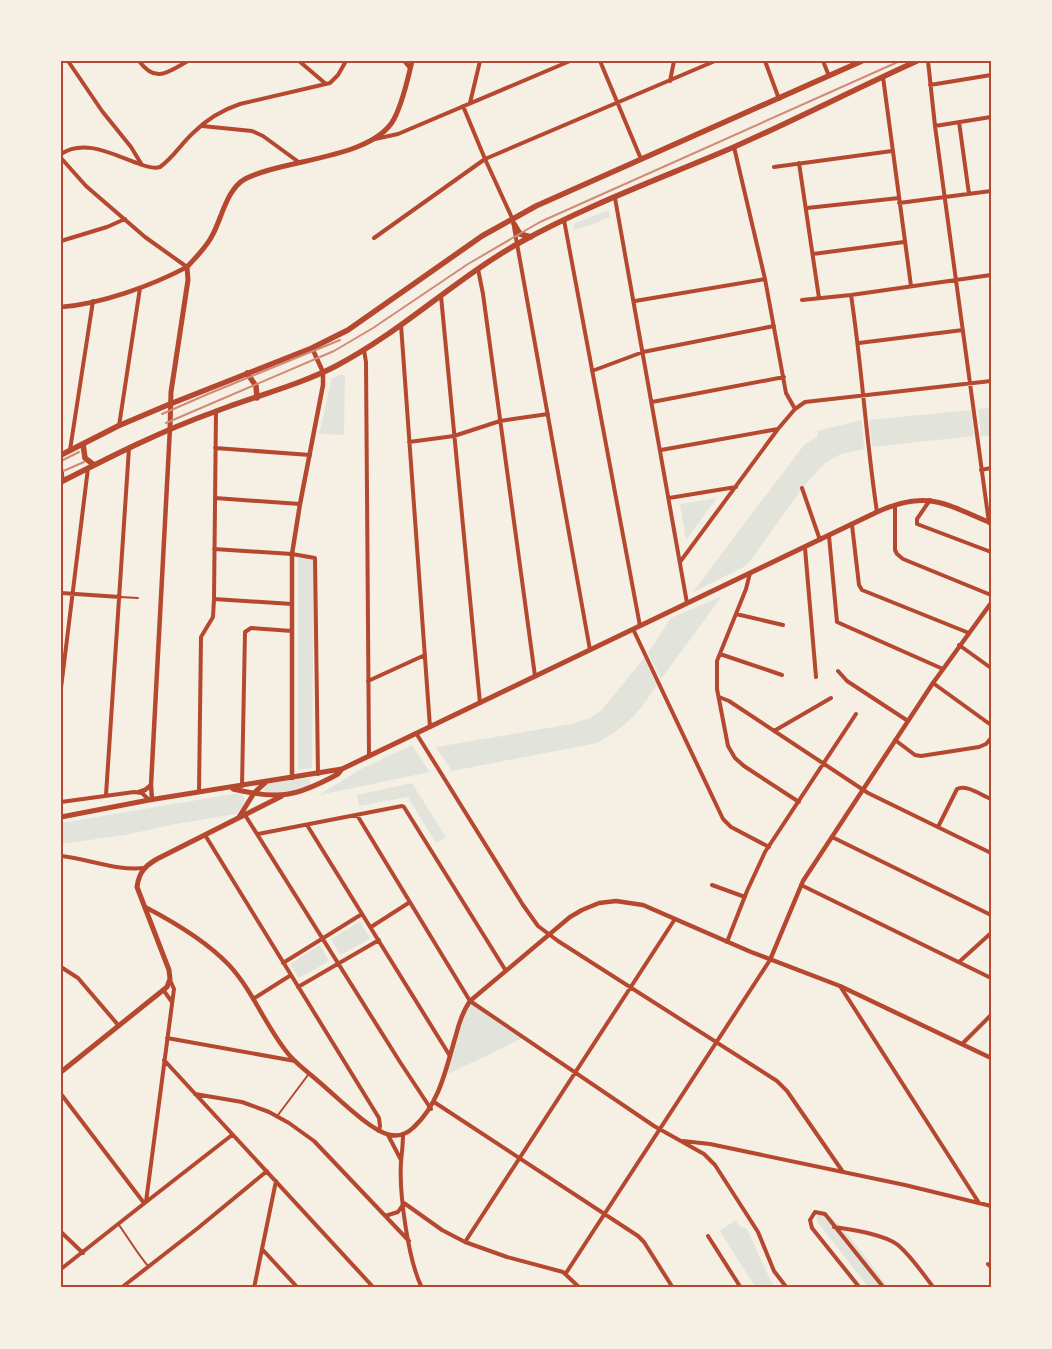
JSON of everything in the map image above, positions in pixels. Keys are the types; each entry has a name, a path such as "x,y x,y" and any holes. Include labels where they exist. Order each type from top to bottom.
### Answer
{"main road":[{"path":"170,428 170,404 188,280 187,267 206,246 234,189 244,180 281,167 337,154 376,139 394,120 412,61"},
{"path":"61,455 118,426 312,348 364,320 482,236 513,221 536,206 862,61"},
{"path":"61,471 62,482 170,428 257,398 323,372 364,350 478,269 531,236 734,147 917,61"},
{"path":"513,221 520,234 531,236"},
{"path":"247,373 256,386 257,398"},
{"path":"82,444 85,458 91,467"},
{"path":"61,817 138,802 342,769 895,505 911,500 930,500 990,523"},
{"path":"61,1072 164,991 170,979 169,970 137,887 136,871 282,796 306,790 338,774 342,769"},
{"path":"306,790 313,781 311,775"},
{"path":"242,816 254,793 262,784 268,782"},
{"path":"230,788 266,796 282,796"}],"street":[{"path":"68,61 142,165"},
{"path":"139,61 145,70 156,75 166,73 188,61"},
{"path":"299,61 326,84"},
{"path":"61,154 70,148 89,147 142,165 156,169 160,168 201,126 226,108 330,83 338,75 346,61"},
{"path":"404,61 410,68"},
{"path":"470,102 480,61"},
{"path":"376,139 398,134 570,61"},
{"path":"600,61 642,159"},
{"path":"670,81 674,61"},
{"path":"374,238 485,159 715,61"},
{"path":"765,61 779,99"},
{"path":"823,61 829,76"},
{"path":"928,61 981,470 990,523"},
{"path":"930,85 991,75"},
{"path":"883,77 911,286"},
{"path":"463,106 513,221 590,650"},
{"path":"935,126 991,117"},
{"path":"959,122 969,194"},
{"path":"201,126 252,131 263,136 300,163"},
{"path":"734,147 765,279 786,392 795,409"},
{"path":"774,167 892,151"},
{"path":"61,158 80,181 145,237 187,267 169,277 140,288 93,301 61,307"},
{"path":"800,163 820,298"},
{"path":"806,208 945,197 991,191"},
{"path":"615,198 687,604"},
{"path":"61,241 107,227 125,219"},
{"path":"564,220 640,626"},
{"path":"813,254 904,242"},
{"path":"478,269 484,294 535,676"},
{"path":"802,300 991,275"},
{"path":"634,301 765,279"},
{"path":"118,426 140,288"},
{"path":"851,294 864,396 869,459 877,512"},
{"path":"440,296 480,703"},
{"path":"70,450 93,301"},
{"path":"401,325 430,727"},
{"path":"592,371 643,352 774,326"},
{"path":"858,343 963,330"},
{"path":"292,778 292,554 323,385 323,372 312,348"},
{"path":"364,350 366,372 368,756"},
{"path":"652,402 784,377"},
{"path":"680,562 778,429 795,409 805,402 991,381"},
{"path":"200,792 201,637 213,617 214,599 216,411"},
{"path":"410,442 454,436 500,421 548,414"},
{"path":"151,800 170,428"},
{"path":"661,450 778,429"},
{"path":"106,795 129,447"},
{"path":"215,448 310,455"},
{"path":"61,688 91,467"},
{"path":"981,470 991,468"},
{"path":"669,498 736,487"},
{"path":"802,488 820,540"},
{"path":"215,498 300,504"},
{"path":"930,500 917,519 917,524 991,552"},
{"path":"895,505 895,550 903,559 991,595"},
{"path":"852,524 859,586 862,590 969,633"},
{"path":"829,536 837,622 943,669"},
{"path":"805,548 816,677"},
{"path":"214,549 292,554 314,557 316,559 318,774"},
{"path":"750,573 720,654 716,671 719,697 731,753 744,766 799,802"},
{"path":"61,593 120,597"},
{"path":"214,599 292,604"},
{"path":"566,1273 770,960 801,884 933,683 959,645 989,610 991,603"},
{"path":"736,614 783,625"},
{"path":"242,786 245,632 251,628 292,631"},
{"path":"633,629 723,819 731,827 769,847"},
{"path":"959,645 991,668"},
{"path":"720,654 782,674"},
{"path":"368,681 425,655"},
{"path":"838,671 847,681 908,720"},
{"path":"933,683 991,725"},
{"path":"719,697 876,798 991,853"},
{"path":"774,731 832,698"},
{"path":"727,942 745,897 769,847 856,714"},
{"path":"416,733 538,926 549,935 783,1086 843,1172"},
{"path":"895,740 915,755 921,756 979,747 986,744 991,738"},
{"path":"61,802 136,792 145,790 152,785"},
{"path":"938,828 959,788 965,787 991,799"},
{"path":"136,792 145,795 151,800"},
{"path":"136,792 138,802"},
{"path":"258,834 402,806 406,809 506,971"},
{"path":"357,815 470,1001 660,1129 698,1149 715,1165 758,1232 774,1271 787,1288"},
{"path":"242,816 258,834 338,964 431,1109"},
{"path":"307,825 450,1056"},
{"path":"204,835 379,1118 379,1131"},
{"path":"832,837 991,915"},
{"path":"61,856 136,871 144,868"},
{"path":"801,884 991,978"},
{"path":"712,885 745,897"},
{"path":"145,907 163,916 219,955 237,974 294,1061 379,1131 388,1135 403,1134 415,1127 431,1109 450,1056 460,1019 470,1001 570,917 599,903 616,901 636,903 770,960 839,986 991,1058"},
{"path":"371,928 410,902"},
{"path":"283,963 362,914"},
{"path":"465,1242 675,919"},
{"path":"959,962 991,933"},
{"path":"298,987 379,940"},
{"path":"61,966 78,978 119,1026"},
{"path":"253,999 291,975"},
{"path":"145,1203 174,989 170,979"},
{"path":"839,986 979,1203"},
{"path":"164,991 172,1002"},
{"path":"962,1044 991,1015"},
{"path":"167,1038 294,1061"},
{"path":"164,1060 374,1288"},
{"path":"61,1094 145,1203"},
{"path":"194,1094 242,1102 277,1116 314,1141 409,1241"},
{"path":"434,1102 638,1236 644,1242 673,1288"},
{"path":"403,1134 401,1162 404,1203 413,1264 422,1288"},
{"path":"61,1270 232,1135"},
{"path":"388,1135 401,1162"},
{"path":"681,1141 710,1144 991,1206"},
{"path":"121,1288 198,1228 266,1171"},
{"path":"254,1288 276,1181"},
{"path":"385,1216 398,1212 404,1203"},
{"path":"404,1203 442,1230 465,1242 482,1250 566,1273 580,1288"},
{"path":"860,1288 812,1228 810,1220 812,1215 817,1212 825,1214 884,1288"},
{"path":"834,1226 897,1244 934,1288"},
{"path":"61,1232 83,1253"},
{"path":"708,1236 741,1288"},
{"path":"262,1249 298,1288"}],"lane":[{"path":"120,597 138,598"},
{"path":"277,1116 310,1074"},
{"path":"119,1225 148,1266"}],"shaded area":[{"path":"609,210 610,217 574,230 575,223"},
{"path":"345,375 344,435 319,434 332,378"},
{"path":"991,408 991,435 981,436 978,409"},
{"path":"971,410 974,436 872,447 869,420"},
{"path":"862,420 864,449 841,454 825,463 804,486 747,565 692,593 804,445 818,436 817,431"},
{"path":"717,498 714,502 686,540 680,504"},
{"path":"298,558 311,558 314,561 312,768 298,770"},
{"path":"722,596 661,679 648,653 671,618"},
{"path":"644,658 657,685 644,704 624,725 597,743 452,771 436,747 571,724 590,718 601,711"},
{"path":"412,745 430,772 319,795 363,768"},
{"path":"304,777 309,779 309,786 292,791 274,793 264,790 263,787 268,783"},
{"path":"412,783 446,837 436,843 408,797 359,806 357,795"},
{"path":"239,793 245,800 236,814 125,835 61,844 61,823"},
{"path":"359,922 370,939 340,955 331,939"},
{"path":"320,945 329,961 299,978 290,964"},
{"path":"470,1001 523,1038 444,1076"},
{"path":"821,1212 825,1212 842,1228 889,1288 869,1288 819,1224 816,1217"},
{"path":"736,1220 740,1227 746,1228 767,1274 776,1288 756,1288 720,1231"}],"railway":[{"path":"166,423 334,351 373,328 468,264 540,222 900,61"},
{"path":"162,414 340,340"},
{"path":"61,461 79,452"},
{"path":"61,472 84,462"}]}
